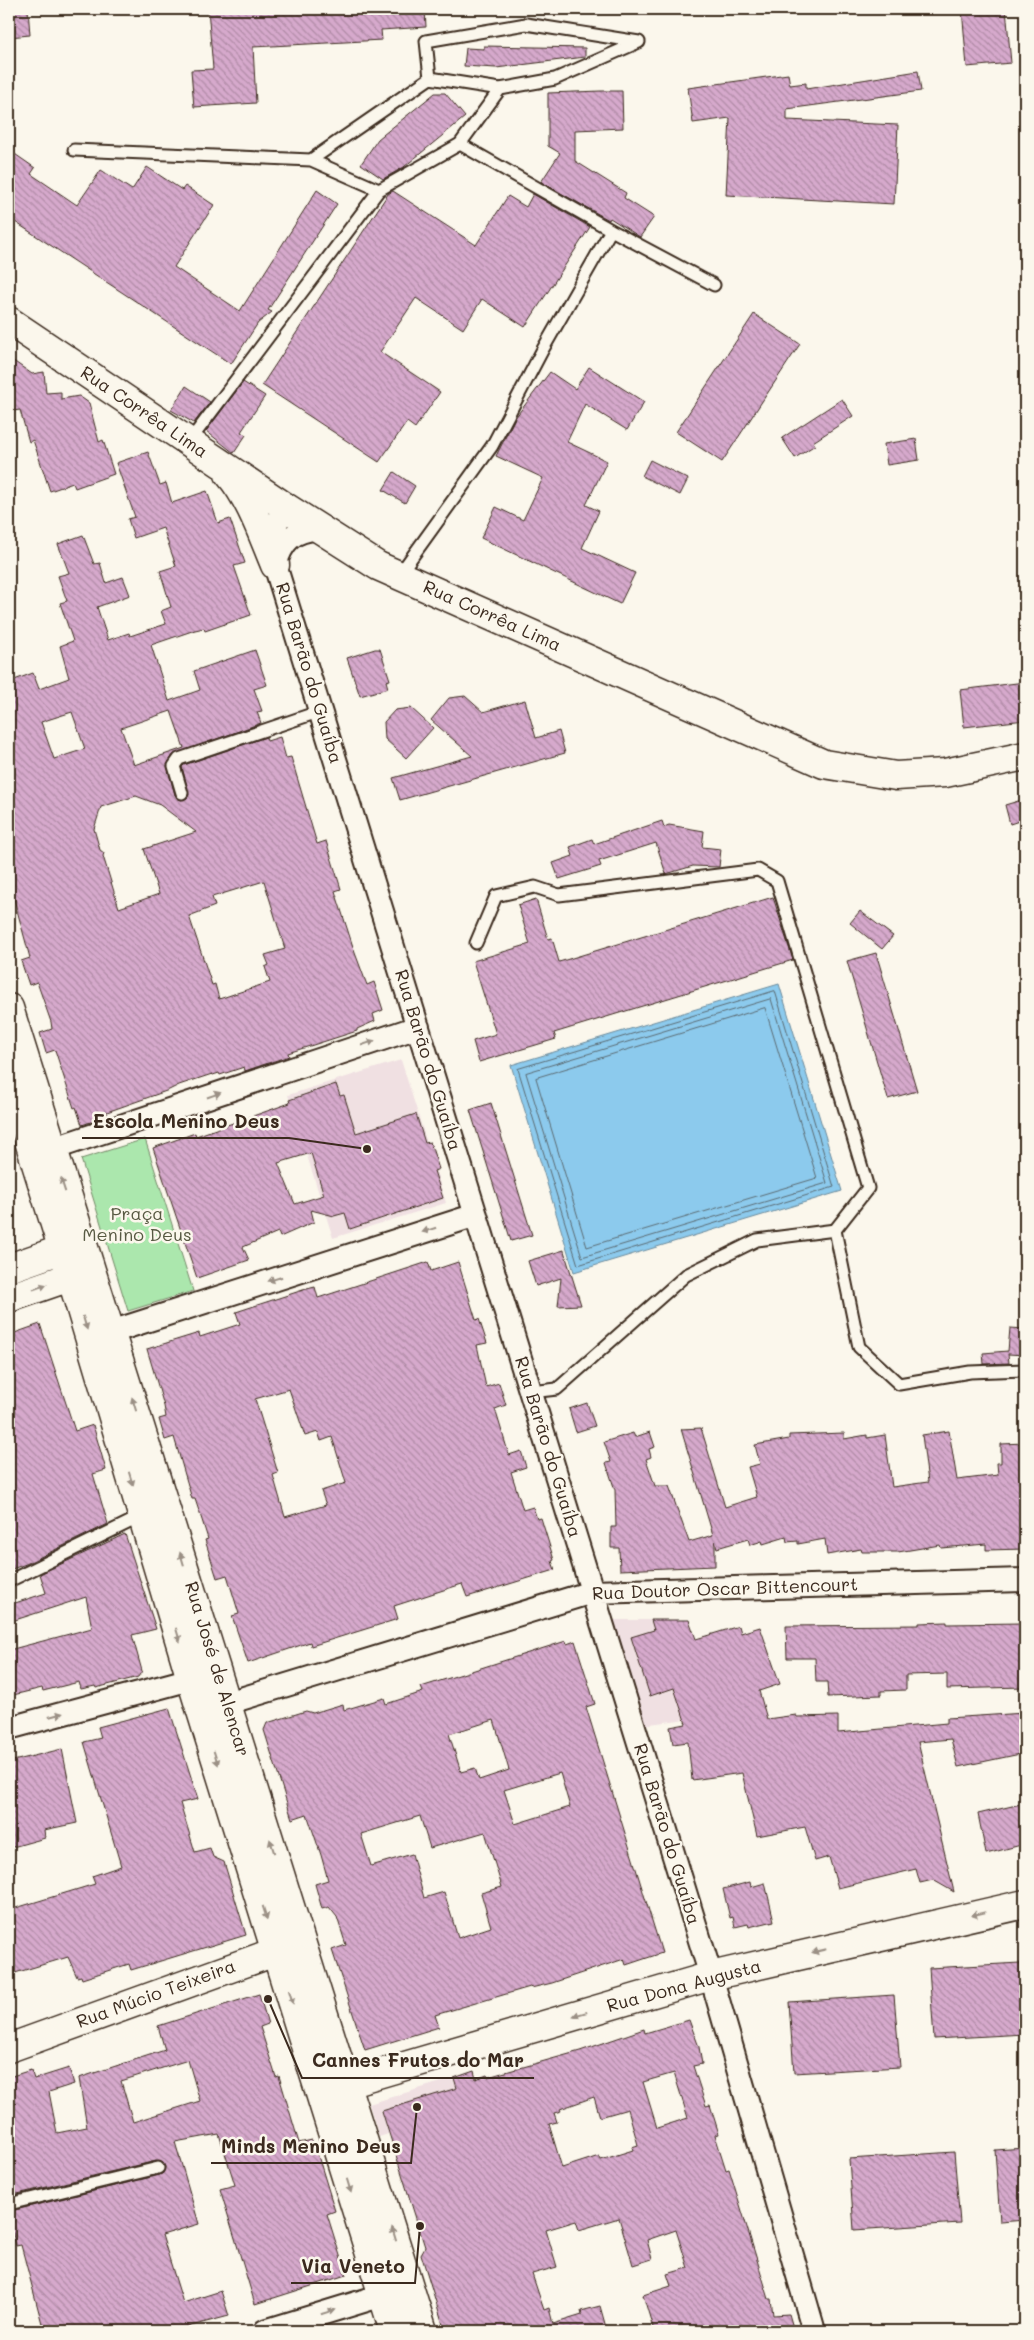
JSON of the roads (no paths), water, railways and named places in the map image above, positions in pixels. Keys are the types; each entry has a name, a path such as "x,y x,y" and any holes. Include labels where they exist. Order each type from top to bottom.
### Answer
{"main road":[{"name":"Rua Corrêa Lima","path":"9,321 287,508 378,566 824,764 896,776 945,773 1025,756"},
{"path":"212,458 240,488 275,565"},
{"name":"Rua José de Alencar","path":"9,1008 52,1150 72,1246 81,1273 142,1516 394,2331"},
{"path":"9,1076 18,1108 72,1246 9,1268"},
{"path":"9,1298 81,1273"},
{"name":"Rua José de Alencar","path":"81,1273 111,1332 348,2083 423,2331"},
{"name":"Rua Dona Augusta","path":"348,2083 711,1976 1025,1904"},
{"name":"Rua Múcio Teixeira","path":"9,2048 303,1942"}],"street":[{"name":"Rua Barão do Guaíba","path":"287,508 277,518 271,530 275,565 711,1976 814,2331"},
{"name":"Rua Barão do Guaíba","path":"275,565 280,546 299,532 318,528"},
{"path":"18,1108 33,1132 52,1150 418,1027"},
{"path":"111,1332 476,1215"},
{"name":"Rua Doutor Oscar Bittencourt","path":"201,1711 592,1592 1025,1580"},
{"path":"9,1728 191,1679"},
{"path":"265,2331 383,2295"}],"lane":[{"path":"311,160 430,78 500,89 556,79 639,42 526,24 517,25 426,41 430,78"},
{"path":"189,442 379,190 460,144 500,89"},
{"path":"460,144 611,230 714,284"},
{"path":"74,150 311,160 379,190"},
{"path":"399,575 492,446 543,349 611,230"},
{"path":"182,793 174,766 179,759 321,711"},
{"path":"476,943 496,896 535,887 558,895 758,870 777,881 868,1188 835,1230 757,1240 686,1275 557,1389 531,1392"},
{"path":"835,1230 859,1347 899,1384 970,1372 1025,1370"},
{"path":"9,1581 142,1516"},
{"path":"9,2204 158,2168"}],"water":[{"path":"779,984 842,1191 574,1272 511,1065"}],"place":[{"name":"Escola Menino Deus","path":"367,1149"},
{"name":"Cannes Frutos do Mar","path":"268,1999"},
{"name":"Minds Menino Deus","path":"417,2107"},
{"name":"Via Veneto","path":"420,2226"}],"park label":[{"name":"Praça Menino Deus","path":"137,1224"}]}
